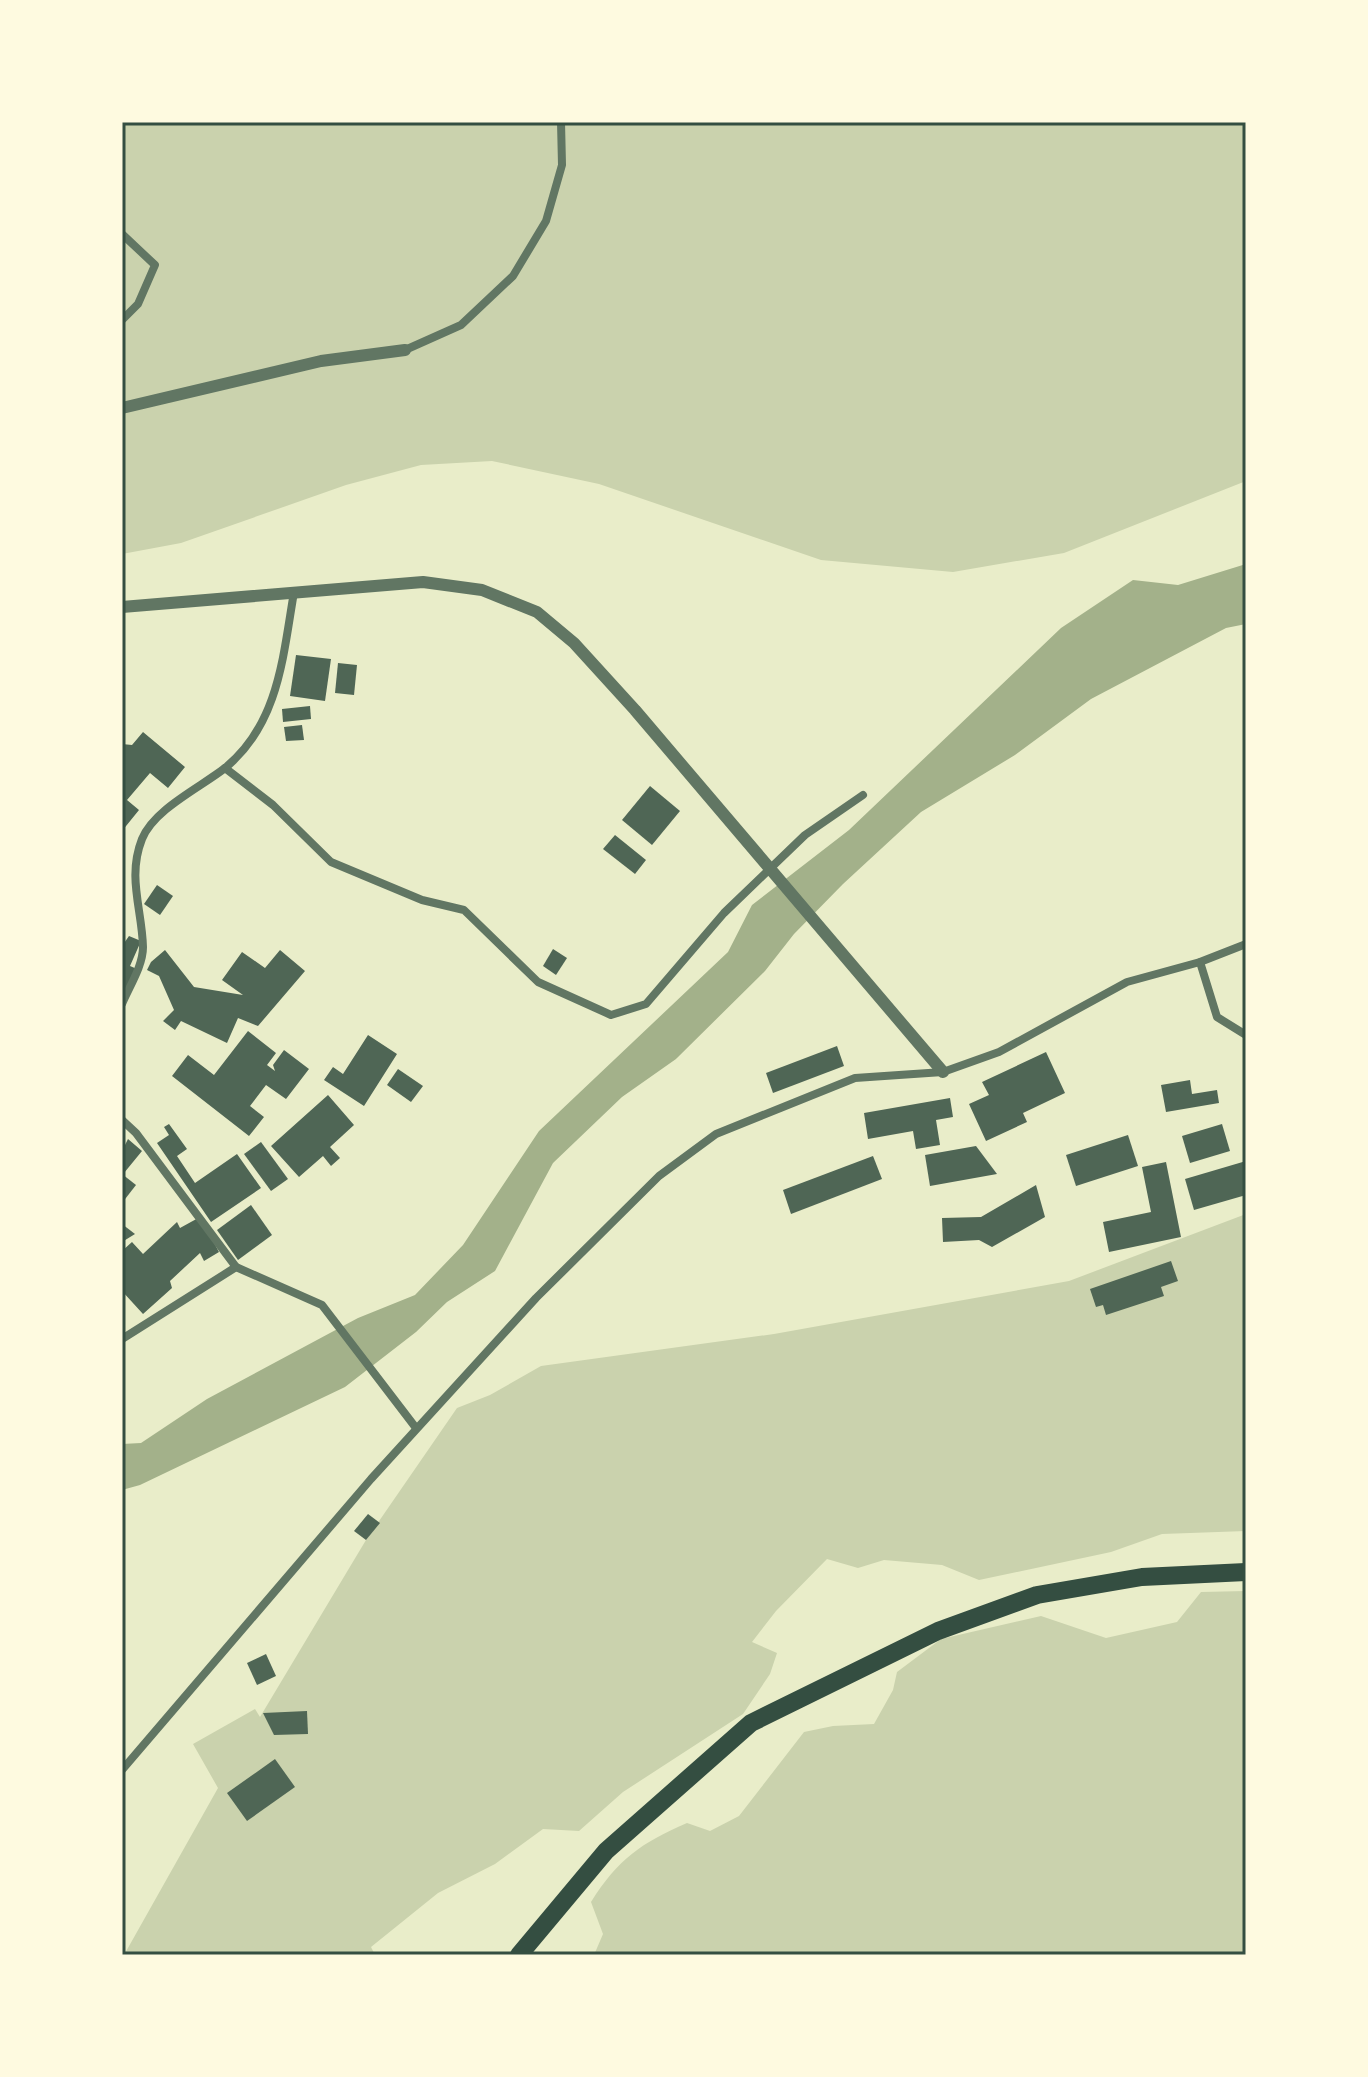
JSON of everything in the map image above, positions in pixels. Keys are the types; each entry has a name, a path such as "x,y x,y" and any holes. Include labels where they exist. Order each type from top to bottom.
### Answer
{"highway":[{"path":"519,1955 606,1851 751,1723 938,1631 1037,1595 1142,1577 1246,1572"}],"street":[{"path":"122,408 321,361 405,350 461,325 513,276 546,221 562,165 561,122"},
{"path":"122,234 155,265 138,304 122,320"},
{"path":"122,607 423,582 482,590 537,612 574,643 635,710 943,1072"},
{"path":"122,1004 143,949 133,880 143,836 180,797 225,768 259,733 277,691 294,592"},
{"path":"225,768 273,805 331,862 422,900 464,910 538,982 611,1015 646,1004 724,913 805,835 863,795"},
{"path":"122,1770 416,1428 536,1298 659,1176 716,1134 855,1078 943,1072 999,1052 1127,982 1200,962 1246,944"},
{"path":"1200,962 1217,1017 1246,1035"},
{"path":"122,1120 136,1133 236,1267 322,1305 416,1428"},
{"path":"122,1339 236,1267"}],"shaded area":[{"path":"122,122 1246,122 1246,481 1064,553 953,572 821,560 599,484 492,461 421,465 346,485 181,543 122,554"},
{"path":"1246,564 1246,624 1226,628 1091,699 1015,755 921,812 843,884 794,934 765,971 676,1059 622,1097 553,1163 495,1271 447,1302 416,1332 345,1387 140,1485 122,1490 122,1444 141,1443 207,1399 358,1318 415,1295 463,1245 539,1131 728,952 752,905 849,830 1061,628 1133,580 1178,585"},
{"path":"1246,1214 1246,1531 1162,1534 1111,1552 979,1580 942,1565 884,1560 858,1568 827,1559 776,1611 752,1642 777,1653 770,1674 743,1714 623,1792 579,1831 543,1829 495,1864 438,1893 371,1947 375,1955 124,1955 218,1788 193,1744 255,1709 260,1717 366,1540 457,1408 490,1395 541,1366 774,1334 1069,1281"},
{"path":"1246,1591 1246,1955 594,1955 603,1934 591,1902 621,1863 656,1838 687,1823 710,1831 739,1816 804,1732 833,1726 874,1724 893,1690 897,1672 941,1639 1041,1616 1106,1638 1177,1622 1201,1592"}],"building":[{"path":"296,655 331,659 325,701 290,696"},
{"path":"338,663 357,665 354,695 335,693"},
{"path":"310,706 311,719 283,722 282,709"},
{"path":"302,725 304,740 286,741 284,727"},
{"path":"143,732 185,767 168,788 150,773 127,800 139,810 122,831 122,744 132,745"},
{"path":"650,786 680,811 652,845 622,820"},
{"path":"615,835 646,860 635,874 603,849"},
{"path":"157,885 173,896 160,915 144,904"},
{"path":"129,936 141,941 130,966 137,969 122,1003 122,946"},
{"path":"553,949 567,958 556,975 543,966"},
{"path":"165,950 194,987 243,995 222,980 242,952 265,968 280,950 305,971 258,1026 238,1018 227,1043 181,1021 175,1030 163,1021 174,1010 159,976 147,970"},
{"path":"248,1031 276,1053 267,1065 275,1071 273,1065 284,1050 309,1069 286,1099 266,1085 250,1106 264,1117 249,1136 172,1076 188,1055 214,1075"},
{"path":"368,1035 397,1054 364,1106 324,1080 333,1067 343,1074"},
{"path":"837,1046 844,1066 773,1093 766,1073"},
{"path":"1046,1052 1065,1093 1023,1113 1027,1122 986,1141 969,1104 989,1095 982,1082"},
{"path":"398,1069 423,1086 411,1102 387,1085"},
{"path":"1190,1080 1192,1094 1217,1090 1219,1103 1166,1112 1161,1085"},
{"path":"328,1095 354,1125 330,1147 340,1158 331,1166 323,1156 299,1177 271,1146"},
{"path":"950,1098 953,1117 936,1120 940,1145 916,1149 913,1131 868,1139 864,1113"},
{"path":"169,1124 187,1149 177,1156 195,1183 237,1154 261,1188 211,1222 157,1143 169,1135 164,1127"},
{"path":"1222,1124 1230,1151 1190,1163 1182,1136"},
{"path":"1128,1135 1138,1166 1076,1186 1066,1155"},
{"path":"128,1139 142,1151 124,1173 122,1144 124,1147"},
{"path":"261,1142 288,1179 271,1191 244,1154"},
{"path":"976,1146 997,1174 930,1186 925,1155"},
{"path":"873,1156 882,1179 791,1214 783,1190"},
{"path":"1246,1161 1246,1195 1194,1210 1185,1179"},
{"path":"1166,1162 1181,1237 1109,1252 1103,1222 1151,1212 1142,1167"},
{"path":"122,1174 136,1185 122,1203"},
{"path":"1036,1185 1045,1217 992,1247 979,1240 943,1242 942,1218 981,1217"},
{"path":"251,1205 272,1235 238,1260 217,1230"},
{"path":"200,1217 219,1252 204,1261 200,1253 170,1281 172,1288 143,1314 122,1291 122,1251 132,1242 143,1254 177,1222 180,1228"},
{"path":"122,1224 135,1234 122,1242"},
{"path":"1171,1261 1178,1281 1161,1287 1164,1296 1106,1315 1103,1305 1096,1307 1090,1289"},
{"path":"368,1514 380,1523 366,1540 354,1531"},
{"path":"266,1654 276,1676 257,1685 247,1663"},
{"path":"307,1711 308,1734 274,1735 263,1713"},
{"path":"275,1759 295,1787 247,1821 227,1793"}]}
